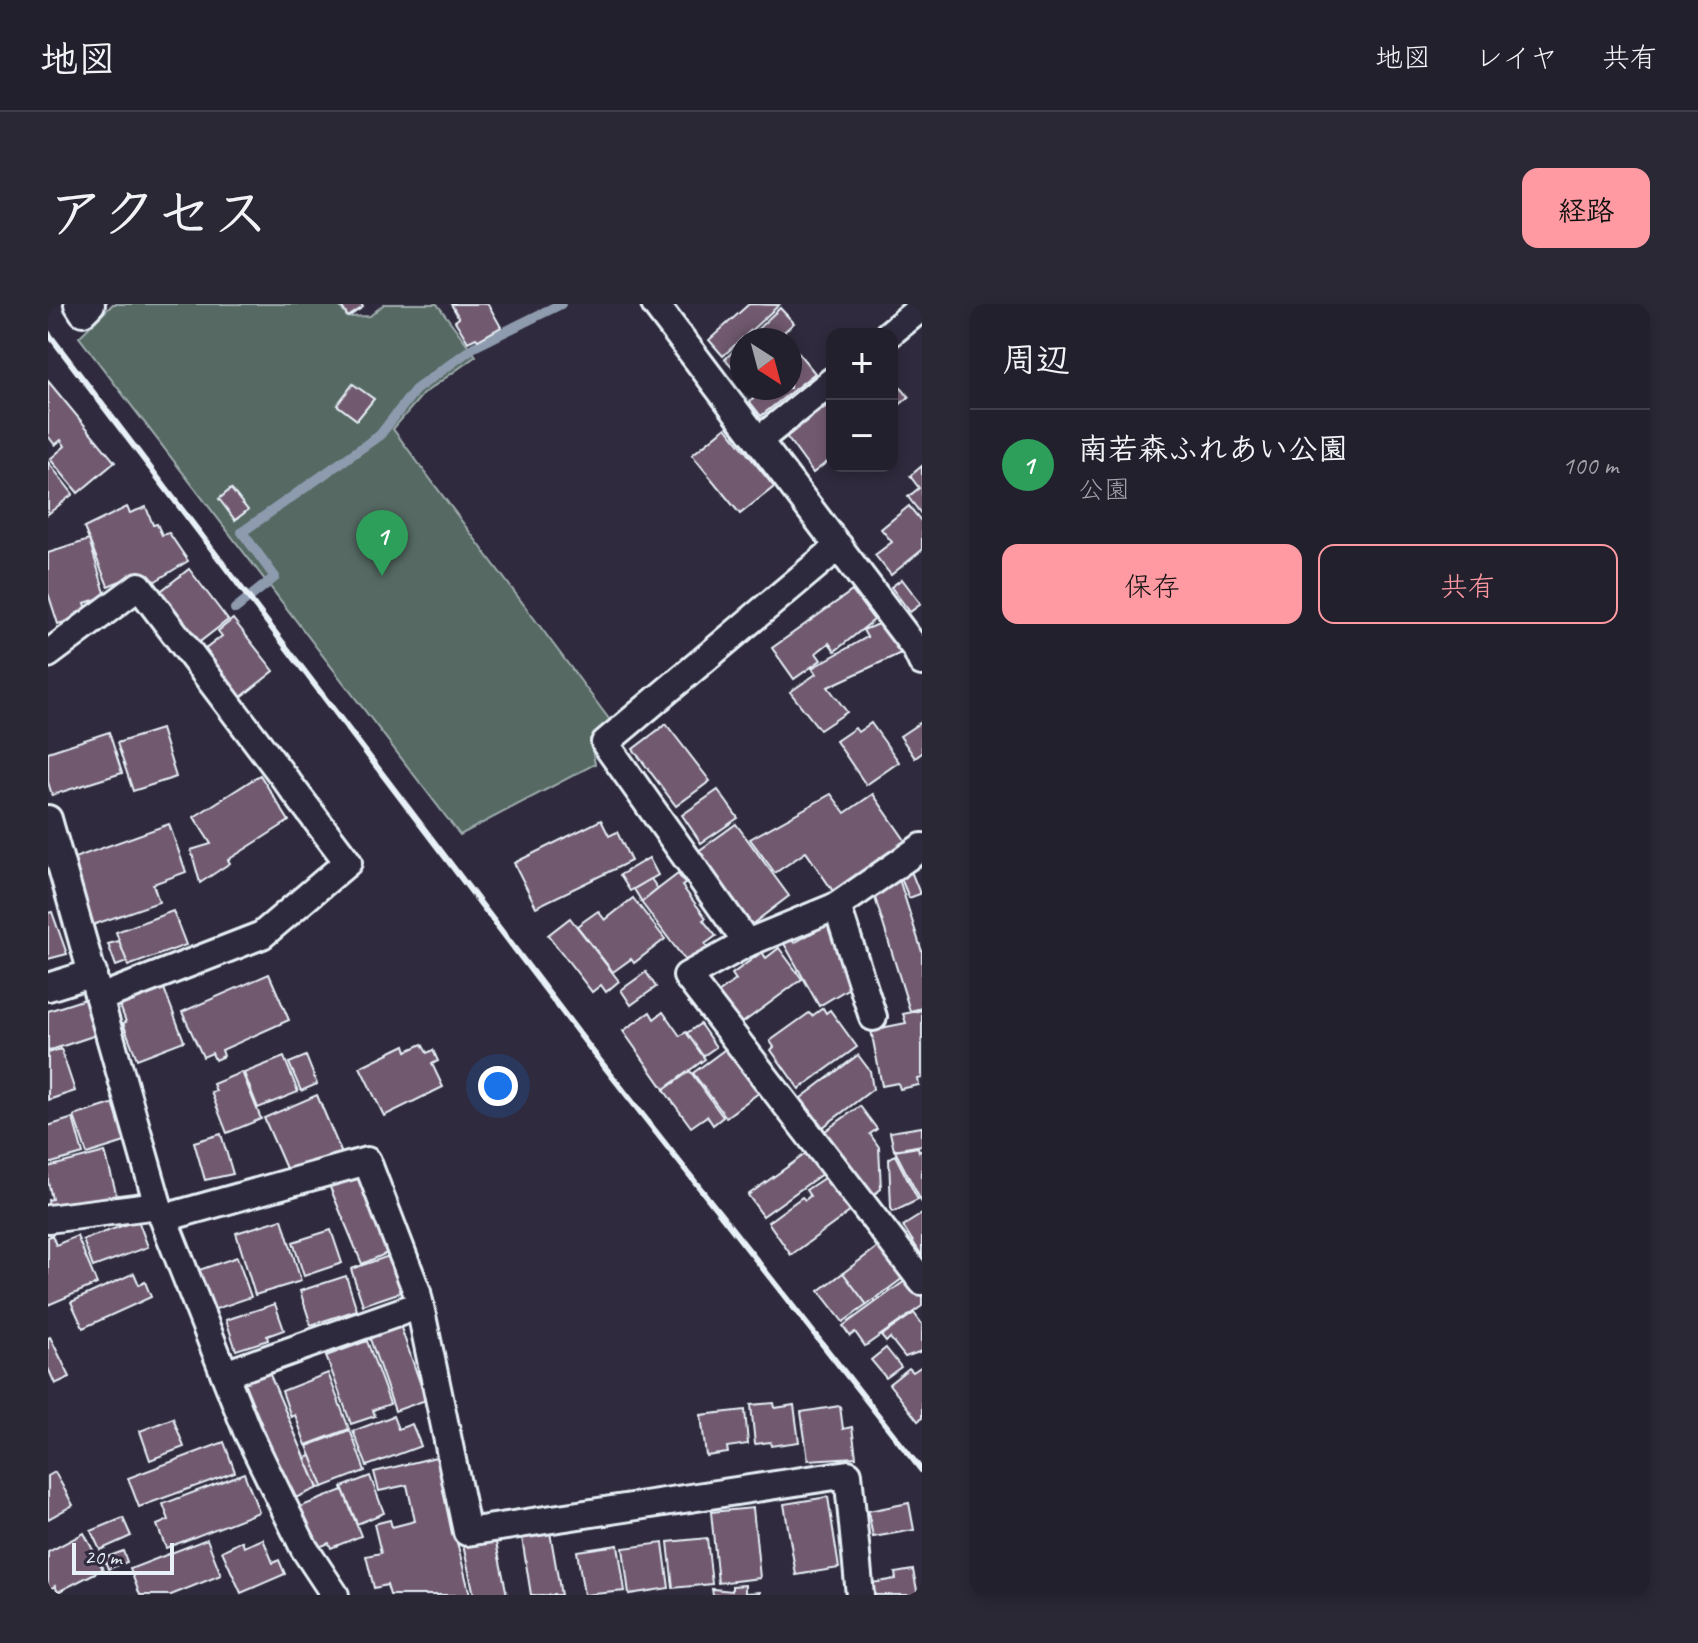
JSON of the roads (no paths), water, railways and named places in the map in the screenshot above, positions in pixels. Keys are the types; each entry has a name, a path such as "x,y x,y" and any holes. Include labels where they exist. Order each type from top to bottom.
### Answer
{"street":[{"path":"78,304 83,312 91,304"},
{"path":"655,304 920,651"},
{"path":"896,328 922,307"},
{"path":"759,440 826,386"},
{"path":"747,943 605,743 839,546"},
{"path":"48,654 139,586 348,862 262,935 100,998"},
{"path":"48,819 161,1212 247,1431 304,1548 335,1595"},
{"path":"921,1277 687,976 747,943 837,906 922,847"},
{"path":"837,906 873,1017"},
{"path":"48,987 93,973"},
{"path":"48,1219 161,1212 367,1161 420,1305 467,1532 848,1474 860,1595"},
{"path":"225,1374 420,1305"}],"waterway":[{"path":"235,609 275,577 242,532 380,435 415,390 474,347 561,304"}],"railway":[{"path":"48,333 590,1048 922,1471"}],"place":[{"name":"南若森ふれあい公園","path":"382,576"}]}
